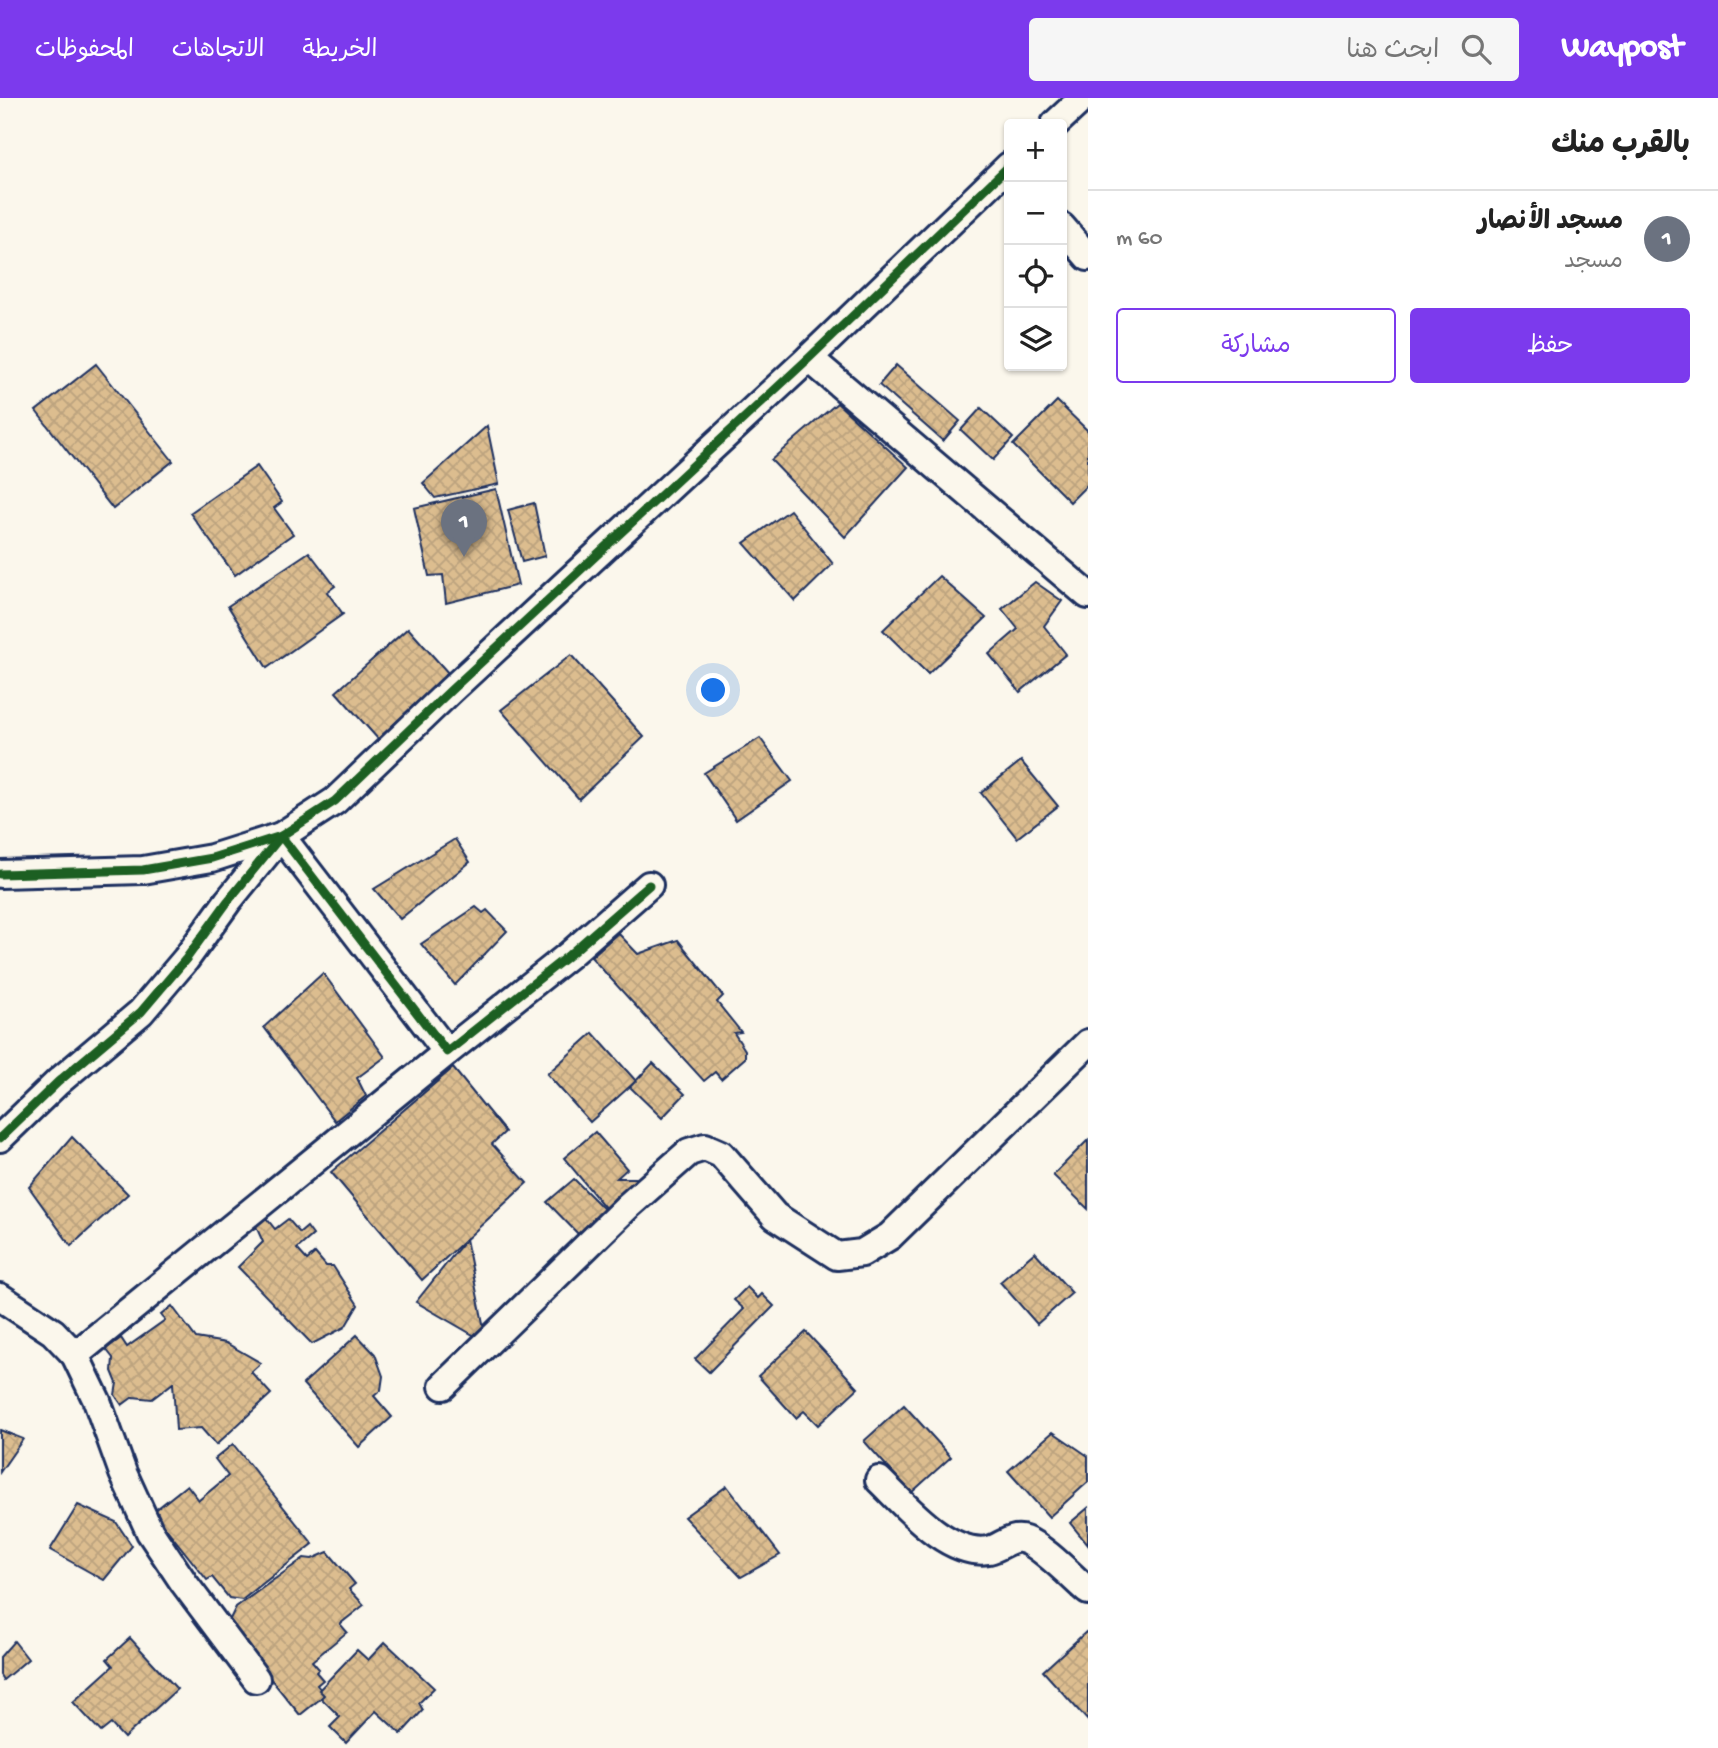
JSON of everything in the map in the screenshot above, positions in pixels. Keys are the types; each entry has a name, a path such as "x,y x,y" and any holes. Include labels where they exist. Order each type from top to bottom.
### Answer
{"street":[{"path":"1060,119 1083,98"},
{"path":"0,874 143,870 212,858 281,836 334,802 460,681 809,358 1004,171"},
{"path":"1067,233 1088,257"},
{"path":"809,358 1088,595"},
{"path":"281,836 447,1052"},
{"path":"0,1138 58,1082 141,1012 186,959 228,901 281,836"},
{"path":"75,1355 569,955 649,885"},
{"path":"443,1386 628,1206 689,1152 705,1147 721,1154 775,1216 838,1256 862,1253 890,1236 1088,1043"},
{"path":"0,1297 54,1332 75,1355 97,1401 123,1474 150,1532 184,1583 256,1679"},
{"path":"878,1479 932,1532 964,1547 989,1550 1010,1540 1022,1539 1034,1545 1088,1591"}],"building":[{"path":"96,364 173,461 113,509 36,411"},
{"path":"896,365 960,421 943,441 879,385"},
{"path":"1057,401 1088,431 1088,484 1070,502 1013,445"},
{"path":"837,403 908,467 845,537 771,460"},
{"path":"981,408 1013,438 993,460 961,430"},
{"path":"487,426 499,484 435,498 423,483"},
{"path":"257,466 282,502 274,508 293,534 235,575 190,513"},
{"path":"496,489 518,585 446,603 443,575 429,576 414,508"},
{"path":"534,503 545,556 522,562 508,510"},
{"path":"790,510 833,564 795,601 744,543"},
{"path":"309,552 335,586 327,592 343,614 267,668 228,606"},
{"path":"939,576 986,618 928,674 883,630"},
{"path":"1035,582 1062,601 1044,626 1066,654 1020,692 989,654 1018,629 1002,609"},
{"path":"408,628 449,674 378,739 336,692"},
{"path":"571,655 644,737 579,799 501,710"},
{"path":"760,738 792,781 736,820 704,773"},
{"path":"1021,761 1058,806 1017,838 981,793"},
{"path":"455,839 470,862 400,919 374,889"},
{"path":"476,907 483,913 487,910 507,931 455,985 421,944"},
{"path":"618,933 638,954 678,940 723,996 717,1002 741,1032 734,1033 745,1050 745,1058 721,1079 715,1072 704,1081 591,957"},
{"path":"323,973 385,1057 357,1078 366,1096 335,1121 264,1027"},
{"path":"593,1033 636,1081 590,1122 547,1074"},
{"path":"653,1063 685,1094 662,1118 630,1087"},
{"path":"453,1068 505,1132 492,1144 527,1183 422,1280 331,1172"},
{"path":"595,1132 627,1169 617,1178 637,1178 637,1196 617,1196 624,1204 611,1215 564,1158"},
{"path":"72,1137 128,1194 71,1246 29,1187"},
{"path":"1088,1140 1088,1209 1053,1175"},
{"path":"574,1179 611,1216 584,1240 547,1202"},
{"path":"263,1214 275,1229 288,1219 300,1233 307,1227 313,1235 297,1249 307,1260 315,1253 326,1266 333,1266 358,1305 345,1327 312,1344 238,1267 263,1242 254,1222"},
{"path":"466,1239 487,1343 416,1302"},
{"path":"1035,1252 1072,1293 1037,1324 1000,1282"},
{"path":"747,1287 758,1298 762,1294 774,1306 709,1372 695,1359 744,1309 734,1300"},
{"path":"172,1306 196,1338 226,1343 261,1363 251,1372 271,1394 216,1445 201,1428 176,1430 173,1383 152,1399 133,1397 122,1405 115,1395 117,1383 112,1371 113,1358 106,1349 121,1338 127,1347 165,1320 161,1315"},
{"path":"806,1332 858,1388 818,1425 804,1411 796,1418 758,1376"},
{"path":"357,1335 375,1354 383,1376 381,1390 374,1396 392,1417 359,1447 303,1384"},
{"path":"904,1405 951,1457 911,1493 864,1441"},
{"path":"0,1430 23,1439 0,1472"},
{"path":"1053,1432 1088,1456 1088,1482 1049,1517 1008,1471"},
{"path":"233,1444 313,1544 242,1600 229,1598 212,1577 207,1580 153,1512 187,1485 199,1500 228,1476 215,1459"},
{"path":"727,1486 780,1555 741,1577 684,1517"},
{"path":"78,1505 116,1522 132,1546 104,1580 50,1550"},
{"path":"1088,1508 1088,1545 1070,1523"},
{"path":"328,1552 355,1584 349,1589 364,1605 340,1624 347,1632 312,1661 323,1680 317,1685 325,1695 300,1715 227,1625 236,1607 304,1558 312,1559"},
{"path":"1086,1632 1088,1634 1088,1721 1043,1671"},
{"path":"130,1638 177,1689 124,1738 111,1724 101,1732 73,1702 113,1666 107,1659"},
{"path":"14,1641 28,1659 3,1680 0,1675 0,1657"},
{"path":"385,1642 434,1688 419,1703 423,1710 401,1734 376,1711 346,1743 330,1727 340,1717 321,1698 324,1695 319,1690 357,1650 368,1660"}],"cycle path":[{"path":"0,874 143,870 212,858 281,836 335,801 809,358 1004,171"},
{"path":"0,1138 58,1082 141,1012 186,959 228,901 281,836 447,1052 569,955 649,885"}],"place":[{"name":"مسجد الأنصار","path":"464,557"}]}
